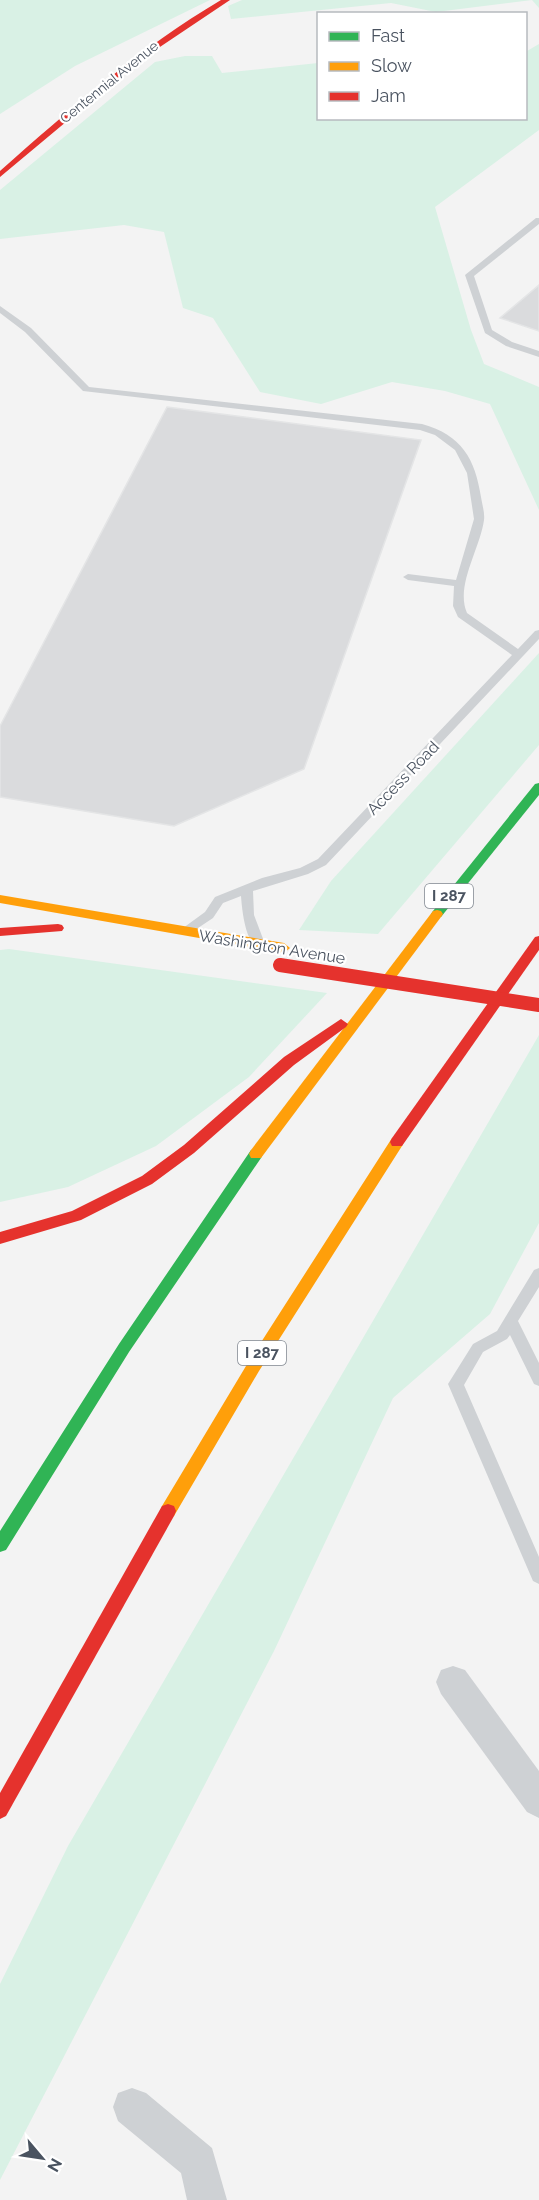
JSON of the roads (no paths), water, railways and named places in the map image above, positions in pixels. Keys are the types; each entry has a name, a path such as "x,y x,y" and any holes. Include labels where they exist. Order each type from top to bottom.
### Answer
{"main road":[{"name":"Centennial Avenue","path":"0,175 139,54 225,0"},
{"name":"I 287","path":"0,1545 108,1372 179,1265 362,1009 466,874 539,787"},
{"name":"Washington Avenue","path":"0,899 290,949"},
{"path":"0,918 63,929 0,932"},
{"name":"I 287","path":"0,1810 181,1487 255,1364 382,1163 486,1012 539,940"},
{"path":"388,963 412,966"},
{"name":"Washington Avenue","path":"274,964 539,1005"},
{"path":"486,1012 529,981 493,978"},
{"path":"0,1238 63,1221 112,1199 151,1176 188,1151 287,1062 362,1009"}],"street":[{"path":"453,1682 539,1800"},
{"path":"132,2107 198,2162 207,2200"}],"lane":[{"path":"539,220 469,275 488,331 503,342 539,354"},
{"path":"0,309 28,330 86,389 422,427 438,433 459,448 472,473 479,512 460,584 458,600 462,615 520,655"},
{"path":"408,577 460,584"},
{"name":"Access Road","path":"185,931 209,915 219,900 266,881 304,871 322,862 539,633"},
{"path":"247,890 248,915 259,944"},
{"path":"539,1274 502,1335 478,1348 456,1384 539,1576"},
{"path":"511,1321 539,1379"}]}
